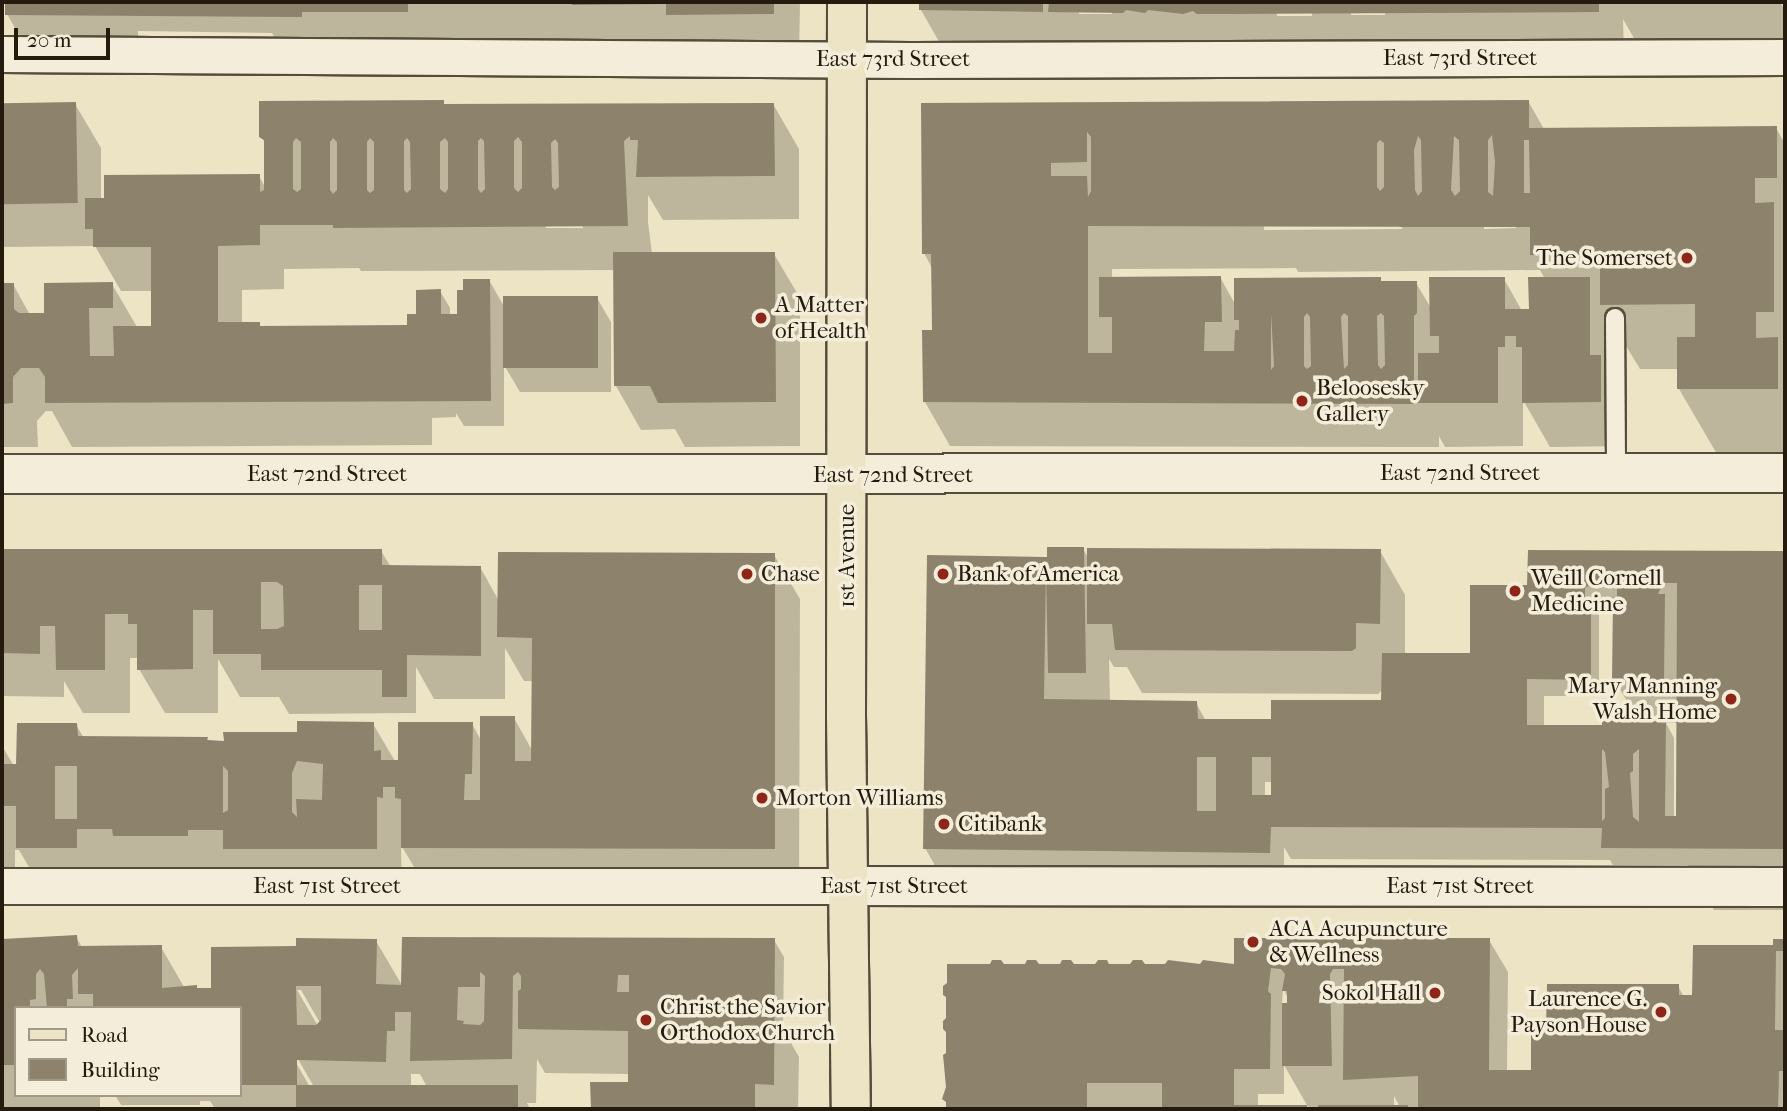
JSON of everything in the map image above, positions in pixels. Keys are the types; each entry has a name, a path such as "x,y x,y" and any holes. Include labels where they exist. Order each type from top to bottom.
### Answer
{"main road":[{"name":"1st Avenue","path":"847,2 846,475 851,1109"},
{"name":"East 72nd Street","path":"2,474 1785,473"},
{"name":"East 71st Street","path":"849,886 1785,887"}],"street":[{"name":"East 73rd Street","path":"2,54 847,59 1785,57"},
{"name":"East 71st Street","path":"2,886 849,886"}],"lane":[{"path":"1615,318 1616,472"}],"building":[{"path":"5,2 408,2 408,12 302,12 302,17 5,15"},
{"path":"572,2 774,2 774,14 666,15 666,4 572,5"},
{"path":"919,2 1043,2 1043,12 919,10"},
{"path":"1049,2 1599,2 1599,12 1048,12"},
{"path":"444,100 444,104 774,103 775,176 636,177 638,140 630,140 630,136 624,141 628,226 333,228 333,225 260,225 260,245 218,246 218,322 260,322 260,326 407,325 407,314 416,314 416,290 441,289 441,314 457,314 457,290 463,290 463,279 490,279 491,401 45,403 45,377 39,368 21,368 13,377 13,403 2,404 2,283 14,283 14,309 19,313 44,313 44,283 113,282 113,308 89,308 90,356 114,356 113,326 151,326 151,247 93,247 93,229 85,229 85,198 104,198 104,175 260,174 260,192 264,190 264,140 259,137 259,101","holes":["518,137 522,142 522,188 518,192 514,188 514,141","296,138 301,142 301,189 297,192 293,189 293,142","333,138 337,142 337,190 333,194 330,190 330,142","370,138 374,142 374,190 370,193 367,190 367,142","407,138 410,142 411,189 407,193 404,190 404,141","445,138 448,142 448,189 445,193 440,189 440,142","481,138 484,141 485,189 481,193 478,189 478,141","555,139 558,143 559,187 555,190 552,187 551,143"]},
{"path":"1529,100 1529,128 1777,126 1777,178 1755,178 1755,203 1774,202 1774,312 1756,312 1756,338 1778,337 1778,389 1677,389 1677,337 1695,337 1695,304 1600,305 1600,255 1530,255 1530,227 1088,226 1088,353 1112,353 1112,317 1099,317 1099,277 1221,276 1222,322 1205,322 1204,351 1234,351 1235,330 1239,330 1239,320 1234,320 1234,278 1381,277 1381,281 1417,281 1417,313 1414,316 1414,404 923,402 922,330 932,330 931,254 922,254 921,103","holes":["1087,132 1091,137 1091,191 1088,197 1087,176 1051,176 1051,163 1087,162","1492,135 1495,162 1493,196 1488,192 1488,140","1418,136 1421,140 1422,191 1418,196 1415,190 1414,150","1454,136 1459,140 1460,191 1455,196 1451,190","1380,140 1384,143 1384,187 1380,191 1377,187 1377,143","1524,140 1529,140 1530,193 1524,193","1271,313 1274,366 1271,370","1307,313 1310,317 1311,366 1307,369 1304,366 1304,317","1344,313 1348,316 1348,365 1344,369 1341,317","1381,313 1384,316 1385,365 1381,369 1378,365 1377,316"]},
{"path":"76,102 78,203 4,204 2,103"},
{"path":"613,252 775,252 776,402 658,403 650,386 614,386"},
{"path":"1429,277 1505,277 1505,309 1529,309 1528,277 1590,277 1590,355 1601,355 1601,402 1522,403 1522,347 1516,347 1516,336 1505,336 1505,347 1498,347 1498,403 1418,403 1418,353 1439,353 1439,336 1430,336"},
{"path":"503,296 598,296 598,368 503,368"},
{"path":"1047,547 1084,547 1086,673 1048,673 1046,569 1044,699 1197,701 1198,719 1271,719 1271,700 1381,700 1382,653 1470,653 1470,585 1527,585 1528,550 1785,551 1785,849 1601,848 1602,828 1271,827 1270,853 923,849 927,555 1047,557","holes":["1663,583 1677,583 1676,816 1665,816 1666,719 1602,721 1602,725 1527,725 1527,679 1591,680 1591,597 1585,597 1585,588 1590,585 1617,588 1617,597 1613,597 1612,680 1664,680 1665,594 1658,594","1602,749 1605,752 1609,787 1605,789 1605,818 1602,821","1639,749 1639,822 1633,817 1630,773 1633,771 1633,754","1197,757 1216,757 1216,811 1197,811","1252,757 1271,757 1271,795 1252,795"]},
{"path":"1087,548 1381,549 1380,624 1356,623 1356,648 1352,651 1115,650 1112,624 1087,624"},
{"path":"2,549 382,549 382,565 481,566 481,656 407,655 407,697 382,697 382,670 261,670 261,654 213,654 213,610 193,610 193,669 137,670 137,624 128,624 128,614 105,614 105,670 56,670 55,626 40,626 40,654 2,653","holes":["261,582 277,582 283,586 284,626 261,629","359,585 382,585 382,630 359,630"]},
{"path":"498,552 775,553 775,849 401,848 401,799 395,798 395,787 383,787 383,798 377,797 377,849 223,849 223,830 188,830 188,836 113,836 112,829 77,829 77,848 16,848 16,806 2,806 2,773 4,764 16,764 17,723 77,723 78,736 208,737 207,740 224,741 223,732 297,732 297,721 374,722 374,751 381,750 381,760 398,760 398,722 473,722 472,774 465,774 464,800 480,800 480,716 515,716 515,761 531,761 532,638 497,637","holes":["297,761 323,764 322,800 296,799 297,817 292,812 292,773","55,766 77,766 77,819 55,819","223,766 228,771 228,810 223,813"]},
{"path":"77,935 78,946 162,945 162,988 197,985 197,988 211,988 211,947 296,946 296,938 377,939 376,984 401,985 402,937 775,938 774,1085 755,1084 755,1109 591,1109 590,1082 628,1082 628,1031 518,1029 518,991 521,989 521,976 518,972 513,976 512,1059 410,1061 411,1012 395,1012 395,1031 387,1031 386,1062 297,1060 297,1085 242,1085 242,1006 93,1006 93,994 78,994 78,968 72,975 73,999 67,999 67,1006 47,1006 44,974 40,969 36,974 36,999 30,1000 30,1006 14,1006 14,1065 2,1065 2,939","holes":["480,972 485,976 484,1021 480,1025 463,1024 464,1021 457,1020 458,987 480,987","618,975 629,975 629,992 617,992","296,986 321,986 321,1020 316,1025 297,1025"]},
{"path":"1234,938 1490,938 1489,1070 1531,1070 1531,1029 1546,1029 1547,984 1679,984 1679,995 1692,995 1693,945 1773,945 1773,939 1785,939 1785,951 1776,951 1775,1030 1785,1030 1785,1071 1779,1071 1778,1109 1418,1109 1418,1076 1343,1080 1344,969 1333,969 1330,974 1332,1066 1282,1066 1282,1003 1287,1003 1287,991 1282,991 1285,974 1281,969 1271,968 1268,991 1271,994 1270,1069 1234,1069 1234,1105 1307,1105 1307,1109 1162,1109 1162,1083 1087,1083 1087,1109 946,1109 946,1102 942,1099 946,1087 943,1055 946,1053 946,1032 943,1029 943,1021 946,1018 946,997 943,995 943,986 947,983 947,964 990,964 992,960 1001,960 1004,964 1025,964 1027,960 1036,960 1039,964 1060,964 1062,960 1071,960 1074,964 1095,964 1098,960 1107,960 1109,964 1130,964 1133,960 1142,960 1145,964 1165,964 1168,960 1200,964 1203,960 1234,964"},
{"path":"296,1085 518,1085 518,1109 296,1109"},
{"path":"1318,1105 1408,1105 1408,1109 1318,1109"}],"place":[{"name":"The Somerset","path":"1687,258"},
{"name":"A Matter of Health","path":"761,318"},
{"name":"Beloosesky Gallery","path":"1302,401"},
{"name":"Chase","path":"747,574"},
{"name":"Bank of America","path":"943,574"},
{"name":"Weill Cornell Medicine","path":"1515,591"},
{"name":"Mary Manning Walsh Home","path":"1731,699"},
{"name":"Morton Williams","path":"762,798"},
{"name":"Citibank","path":"944,824"},
{"name":"ACA Acupuncture & Wellness","path":"1253,942"},
{"name":"Sokol Hall","path":"1435,993"},
{"name":"Laurence G. Payson House","path":"1661,1012"},
{"name":"Christ the Savior Orthodox Church","path":"646,1020"}]}
